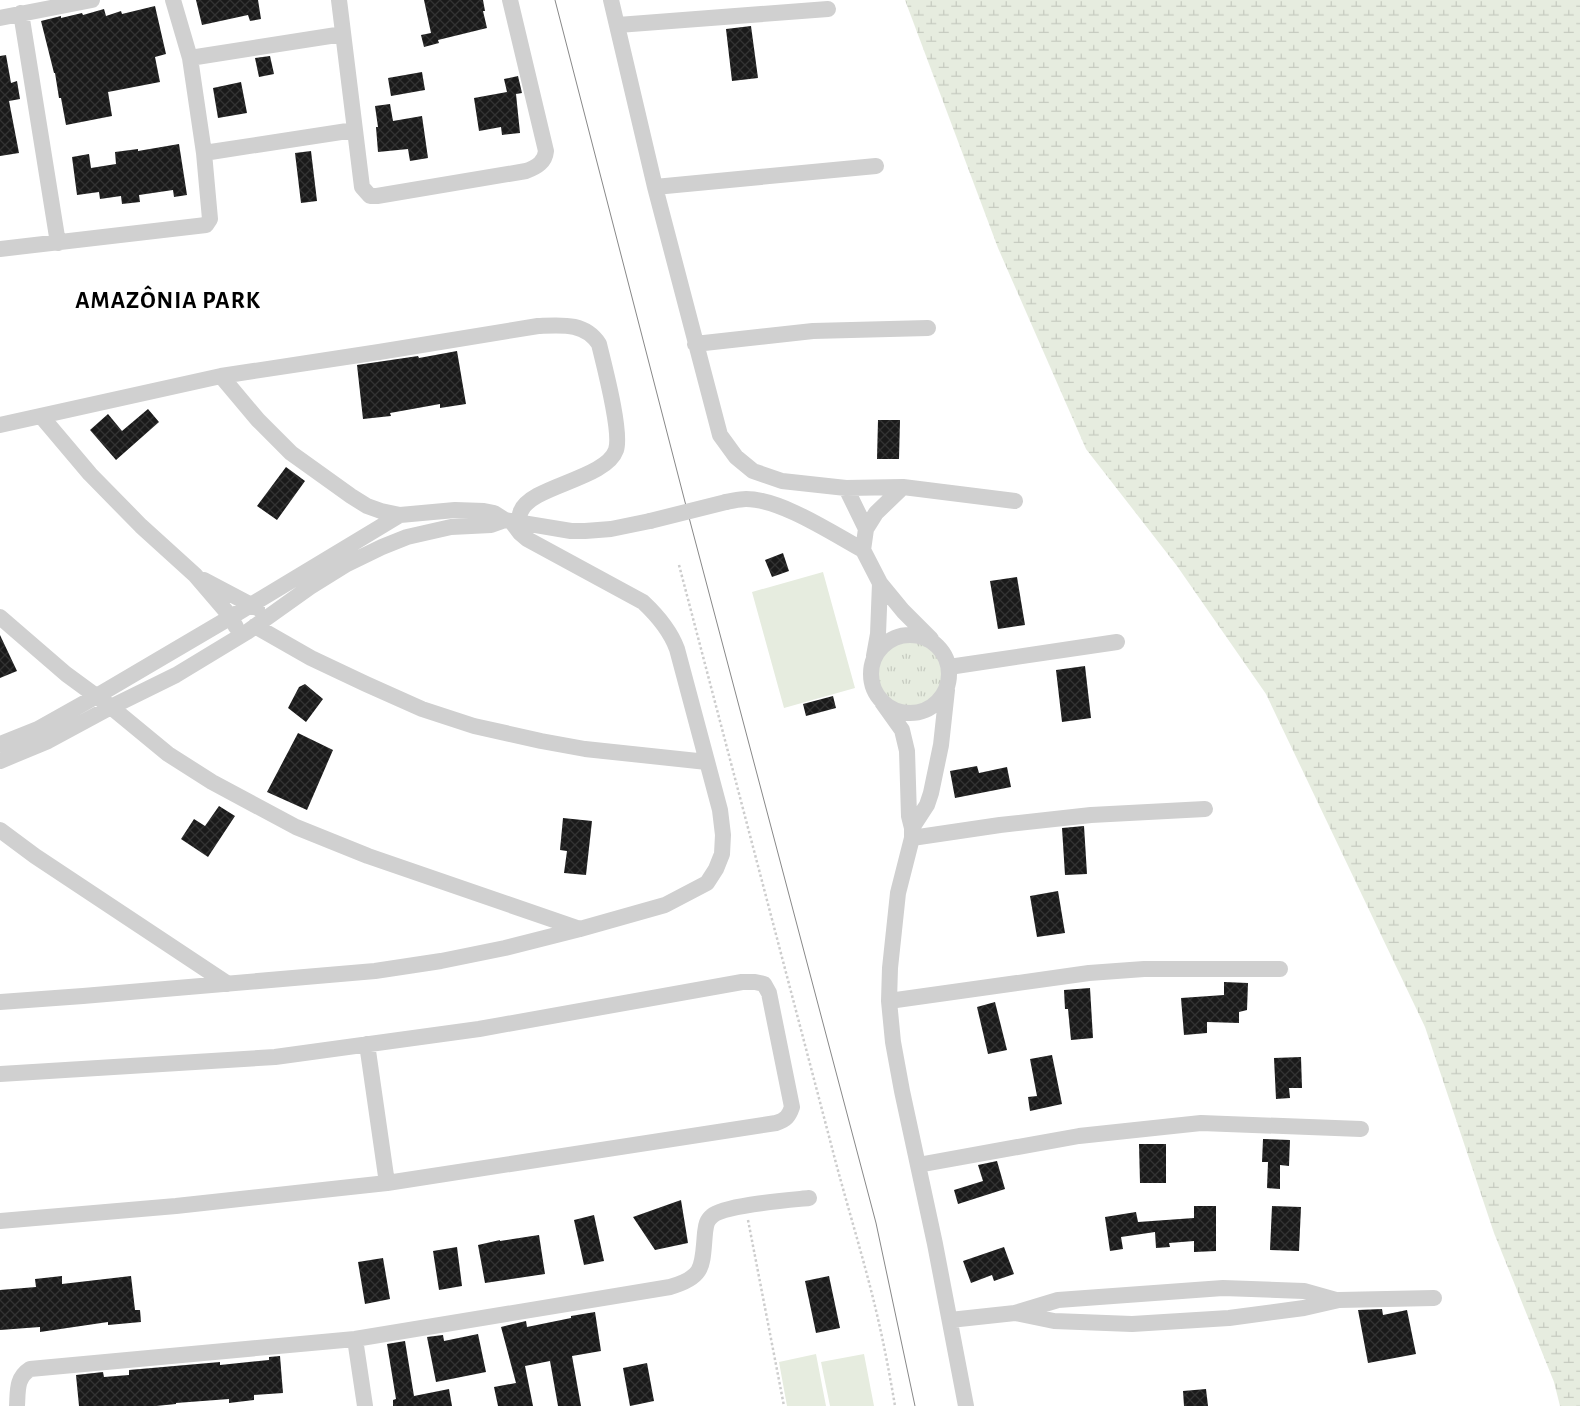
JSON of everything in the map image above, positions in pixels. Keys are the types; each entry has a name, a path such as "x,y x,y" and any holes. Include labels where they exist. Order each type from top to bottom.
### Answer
{"street":[{"path":"0,18 92,0"},
{"path":"0,249 206,225 210,219 204,153 190,58 173,0"},
{"path":"339,0 362,188 370,196 526,170 541,163 546,151 510,0"},
{"path":"611,0 655,187 695,344 720,435 736,457 753,471 782,481 846,488 903,487 1015,501"},
{"path":"618,26 828,9"},
{"path":"21,14 58,243"},
{"path":"190,58 343,34"},
{"path":"204,153 354,130"},
{"path":"655,187 876,166"},
{"path":"0,425 222,376 538,326 563,325 586,331 594,336 599,344 616,424 616,449 613,456 606,463 579,478 535,497 512,521 491,526 451,527 407,537 382,547 347,564 310,587 255,626 176,675 110,707 48,741 0,760"},
{"path":"695,344 813,331 928,328"},
{"path":"222,376 258,420 291,453 330,482 368,506 381,511 400,515 472,510 494,513 512,521 584,531 611,529 746,499 762,501 777,506 813,522 863,550 880,583 903,611 944,653 950,677 941,745 931,793 927,805 912,833 898,893 890,968 889,1001 897,1062 966,1406"},
{"path":"41,416 90,474 141,526 195,575 231,617 236,626 255,626 311,658 358,681 422,708 474,726 586,749 707,762"},
{"path":"863,550 866,529 876,513 903,487"},
{"path":"846,488 866,529"},
{"path":"0,744 38,729 95,697 400,515"},
{"path":"0,1002 376,971 441,961 505,948 665,905 707,883 716,869 722,854 723,835 720,810 678,649 673,637 655,613 643,602 527,539 520,533 512,521"},
{"path":"195,575 260,611 255,626"},
{"path":"880,583 878,634 871,678 875,691 902,730 907,751 909,816 912,833"},
{"path":"0,617 66,674 168,754 212,782 296,827 368,856 580,929"},
{"path":"872,664 877,652 897,636 910,634 923,636 934,642"},
{"path":"949,667 1117,642"},
{"path":"882,702 893,709 906,713 919,712 931,707 941,699 948,688"},
{"path":"912,833 1091,815 1205,809"},
{"path":"0,830 35,856 228,984"},
{"path":"889,1001 1090,973 1144,969 1280,969"},
{"path":"0,1074 275,1056 479,1029 742,982 754,982 764,984 769,993 792,1107 790,1115 783,1121 776,1123 386,1183 176,1206 0,1222"},
{"path":"368,1044 386,1183"},
{"path":"918,1165 1079,1136 1201,1123 1361,1129"},
{"path":"17,1406 20,1380 23,1373 30,1369 355,1339 683,1283 695,1275 702,1266 707,1222 710,1217 745,1206 809,1198"},
{"path":"950,1320 1014,1313 1058,1300 1223,1288 1304,1291 1339,1300"},
{"path":"1014,1313 1054,1321 1132,1324 1229,1318 1304,1308 1339,1300 1434,1298"},
{"path":"355,1339 365,1406"}],"path":[{"path":"679,566 832,1144 842,1190 874,1299 895,1406"},
{"path":"745,1206 784,1406"}],"green space":[{"path":"905,0 1580,0 1580,1406 1560,1406 1554,1382 1494,1233 1425,1027 1266,694 1177,566 1086,449 998,248"},
{"path":"823,572 855,688 784,708 752,592"},
{"path":"904,642 916,642 933,651 940,662 942,674 940,686 933,697 916,706 904,706 892,701 883,692 878,680 878,668 883,656 892,647"},
{"path":"816,1354 826,1406 787,1406 779,1362"},
{"path":"864,1354 874,1406 830,1406 821,1362"}],"building":[{"path":"196,0 258,0 261,19 250,21 248,15 202,25"},
{"path":"424,0 483,0 485,11 483,11 487,28 438,40 439,43 424,47 421,35 431,33"},
{"path":"155,6 166,54 155,57 160,82 108,92 112,116 66,125 41,21 82,13 83,15 104,9 106,16 121,11 122,14"},
{"path":"751,26 758,78 732,81 726,29"},
{"path":"6,55 11,83 17,81 20,99 9,101 19,153 0,156 0,56"},
{"path":"270,56 274,74 259,77 255,58"},
{"path":"422,72 425,90 391,96 388,78"},
{"path":"518,76 522,93 516,94 520,133 502,135 501,127 479,131 474,98 507,92 504,79"},
{"path":"241,82 247,113 218,118 213,88"},
{"path":"390,104 393,121 422,116 428,158 410,161 408,149 378,152 376,127 378,127 375,106"},
{"path":"179,144 187,195 174,197 173,190 139,195 140,202 122,204 121,196 100,199 99,192 77,195 72,157 89,154 91,168 116,164 115,152 138,149 138,151"},
{"path":"311,151 317,201 301,203 295,153"},
{"path":"457,351 466,404 440,408 440,404 390,413 391,416 363,419 357,365 418,356 419,358"},
{"path":"148,409 159,422 116,460 90,430 108,414 122,431"},
{"path":"878,420 900,420 899,459 877,459"},
{"path":"286,467 305,481 277,520 257,506"},
{"path":"783,553 789,571 772,577 765,560"},
{"path":"1017,577 1025,625 998,629 990,581"},
{"path":"0,635 17,671 0,678"},
{"path":"1085,666 1091,718 1062,722 1056,670"},
{"path":"305,684 323,699 306,722 288,708 299,687"},
{"path":"833,696 836,708 806,716 803,704"},
{"path":"298,733 333,750 307,810 267,792"},
{"path":"977,766 979,773 1007,767 1011,787 955,798 950,771"},
{"path":"219,806 235,816 208,857 181,839 194,819 205,826"},
{"path":"563,818 592,821 586,875 564,873 567,851 560,850"},
{"path":"1084,826 1087,874 1065,875 1062,828"},
{"path":"1058,891 1065,933 1037,937 1030,896"},
{"path":"1224,982 1248,983 1247,1010 1239,1012 1239,1023 1207,1022 1207,1033 1184,1035 1181,998 1224,995"},
{"path":"1090,988 1093,1038 1071,1040 1068,1009 1065,1009 1064,990"},
{"path":"995,1002 1007,1050 988,1054 977,1007"},
{"path":"1052,1055 1062,1104 1030,1111 1028,1097 1037,1096 1030,1059"},
{"path":"1301,1057 1302,1088 1289,1088 1290,1098 1276,1099 1274,1058"},
{"path":"1263,1139 1290,1140 1289,1166 1280,1165 1280,1189 1267,1188 1268,1162 1262,1162"},
{"path":"1139,1144 1166,1144 1166,1183 1140,1183"},
{"path":"997,1161 1005,1189 958,1204 954,1190 983,1181 978,1165"},
{"path":"681,1200 688,1243 655,1250 633,1217"},
{"path":"1194,1206 1216,1206 1216,1251 1194,1252 1194,1241 1169,1243 1170,1247 1156,1248 1155,1232 1121,1237 1123,1249 1110,1251 1105,1217 1136,1212 1138,1222 1194,1218"},
{"path":"1272,1206 1301,1207 1299,1251 1270,1250"},
{"path":"594,1215 604,1261 584,1265 574,1220"},
{"path":"539,1235 545,1274 485,1283 478,1245"},
{"path":"457,1247 462,1286 439,1290 433,1251"},
{"path":"1004,1247 1014,1274 994,1281 992,1275 971,1283 963,1261"},
{"path":"383,1258 390,1299 365,1304 358,1262"},
{"path":"62,1276 62,1284 131,1276 135,1310 140,1310 141,1322 108,1325 108,1322 40,1332 40,1327 0,1330 0,1290 36,1287 35,1279"},
{"path":"829,1276 840,1328 816,1333 805,1281"},
{"path":"1382,1309 1383,1315 1407,1310 1416,1354 1368,1363 1358,1310"},
{"path":"595,1312 601,1351 572,1356 581,1406 558,1406 550,1361 525,1366 533,1406 498,1406 494,1387 516,1383 501,1327 526,1321 527,1327"},
{"path":"478,1334 486,1372 436,1382 427,1337 443,1335 444,1341"},
{"path":"405,1341 414,1396 449,1389 452,1406 393,1406 393,1400 396,1399 387,1344"},
{"path":"280,1356 283,1393 254,1395 254,1400 229,1403 229,1399 156,1406 79,1406 76,1375 103,1372 104,1377 129,1375 129,1370 220,1362 220,1365 269,1360 269,1357"},
{"path":"647,1363 654,1401 630,1406 623,1368"},
{"path":"1206,1389 1208,1406 1184,1406 1183,1391"}],"tram line":[{"path":"555,0 691,525 876,1223 915,1406"}],"district":[{"name":"AMAZÔNIA PARK","path":"168,300"}]}
